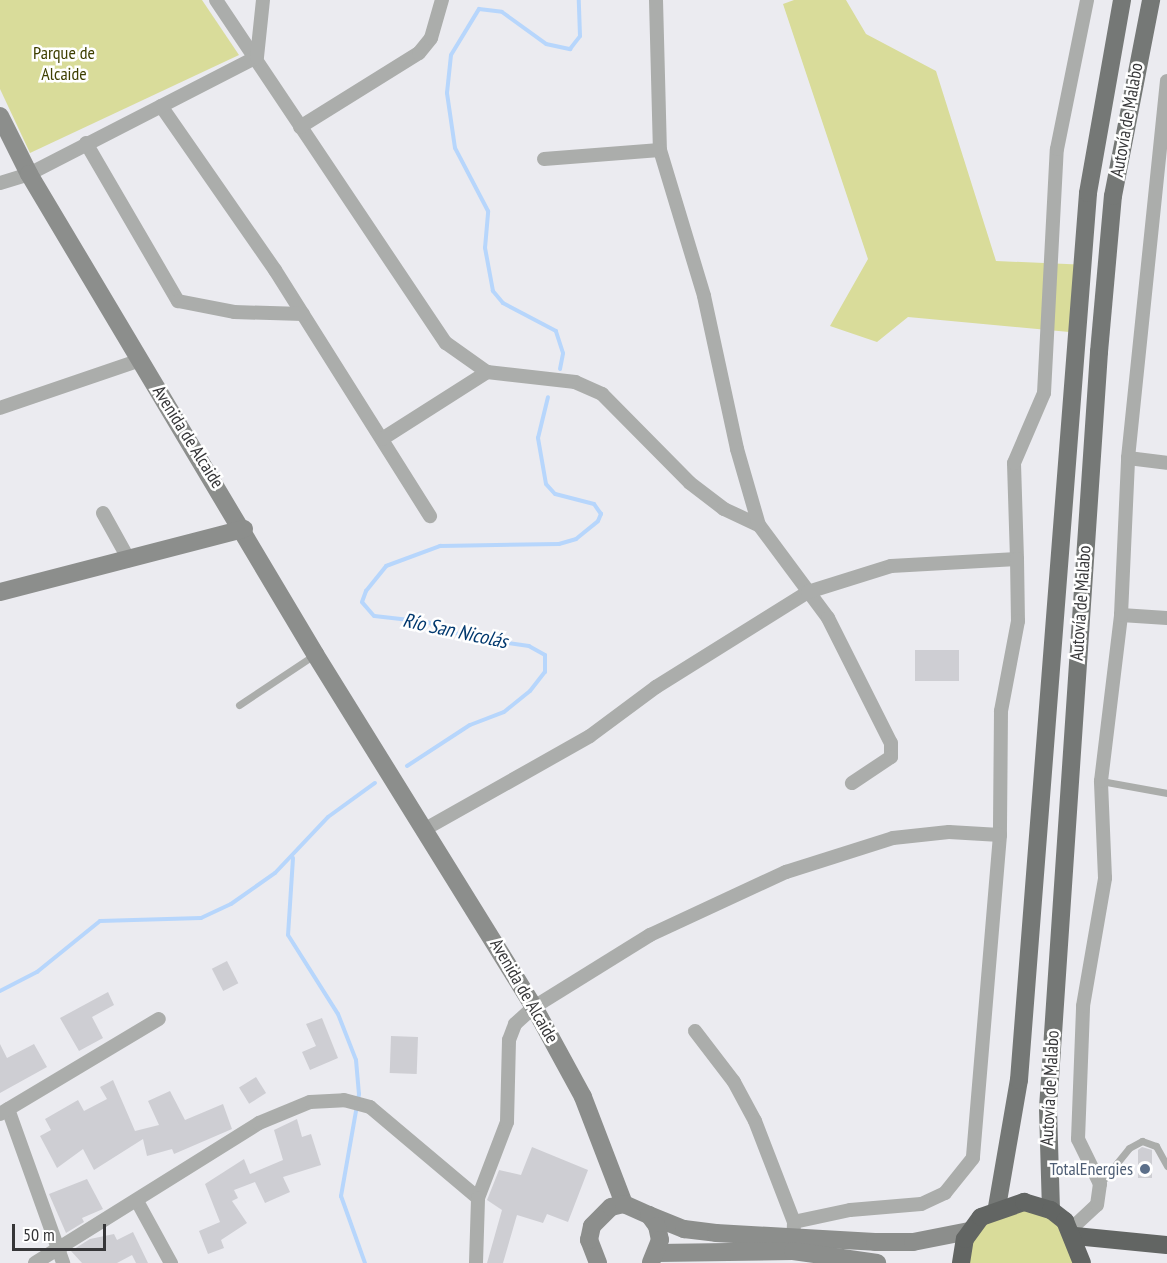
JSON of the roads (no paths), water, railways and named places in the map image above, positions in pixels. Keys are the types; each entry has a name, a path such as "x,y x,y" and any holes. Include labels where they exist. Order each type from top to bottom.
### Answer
{"highway":[{"path":"961,1263 969,1231 997,1207 1024,1202 1051,1210 1073,1232 1082,1263"},
{"path":"1073,1232 1167,1245"}],"main road":[{"name":"Autovía de Malabo","path":"997,1207 1019,1080 1088,193 1122,0"},
{"name":"Autovía de Malabo","path":"1051,1210 1048,1108 1099,352 1113,196 1151,0"},
{"name":"Avenida de Alcaide","path":"0,116 29,174 244,530 315,654 427,828 534,1007 584,1096 624,1204"},
{"path":"0,592 244,530"},
{"path":"598,1263 589,1240 592,1226 599,1215 624,1204 684,1229 793,1237 913,1242 969,1231"},
{"path":"649,1215 657,1226 656,1259 793,1237 856,1261 878,1263"}],"street":[{"path":"216,0 257,57 300,127 433,327 466,362 487,372 575,382 602,394 690,483 724,509 759,525"},
{"path":"257,57 262,0"},
{"path":"300,127 419,53 431,38 442,0"},
{"path":"656,0 660,150 704,296 737,449 759,525 808,592 849,655 894,752 852,783"},
{"path":"695,1031 734,1082 755,1121 793,1237 850,1210 921,1204 945,1193 973,1158 1000,835 1001,711 1018,621 1014,463 1044,393 1057,149 1088,0"},
{"path":"0,183 29,174 257,57"},
{"path":"1073,1232 1097,1205 1100,1184 1078,1139 1083,1006 1106,878 1101,781 1121,615 1128,459 1161,208 1167,81"},
{"path":"161,106 303,314 430,516"},
{"path":"86,143 178,301 234,312 303,314"},
{"path":"544,159 660,150"},
{"path":"0,408 140,360"},
{"path":"382,439 487,372"},
{"path":"1128,459 1167,463"},
{"path":"103,513 129,560"},
{"path":"427,828 590,736 656,687 808,592 891,566 1017,559"},
{"path":"1121,615 1167,618"},
{"path":"476,1263 478,1198 507,1122 509,1040 515,1024 534,1007 650,935 786,872 892,838 949,832 1000,835"},
{"path":"60,1257 4,1112 159,1019"},
{"path":"35,1263 60,1257 137,1201 259,1123 310,1102 344,1100 370,1107 478,1198"},
{"path":"137,1201 171,1263"}],"lane":[{"path":"239,705 315,654"},
{"path":"1101,781 1167,793"},
{"path":"1100,1184 1129,1148 1142,1142 1156,1146 1167,1166"}],"waterway":[{"name":"Río San Nicolás","path":"560,369 563,353 556,331 503,303 493,291 485,248 488,211 455,148 447,93 451,55 479,9 502,12 546,44 570,49 580,36 579,0"},
{"name":"Río San Nicolás","path":"407,766 470,725 504,712 530,691 545,672 545,655 529,646 466,637 427,622 374,616 362,602 366,591 386,566 440,546 559,544 576,539 598,521 601,514 594,504 555,494 546,484 538,438 548,397"},
{"name":"Río San Nicolás","path":"0,991 37,972 100,921 201,918 231,904 275,873 328,817 375,783"},
{"path":"293,858 288,935 338,1014 356,1060 359,1094 341,1196 365,1263"}],"place":[{"name":"TotalEnergies","path":"1145,1169"}],"park label":[{"name":"Parque de Alcaide","path":"64,64"}]}
